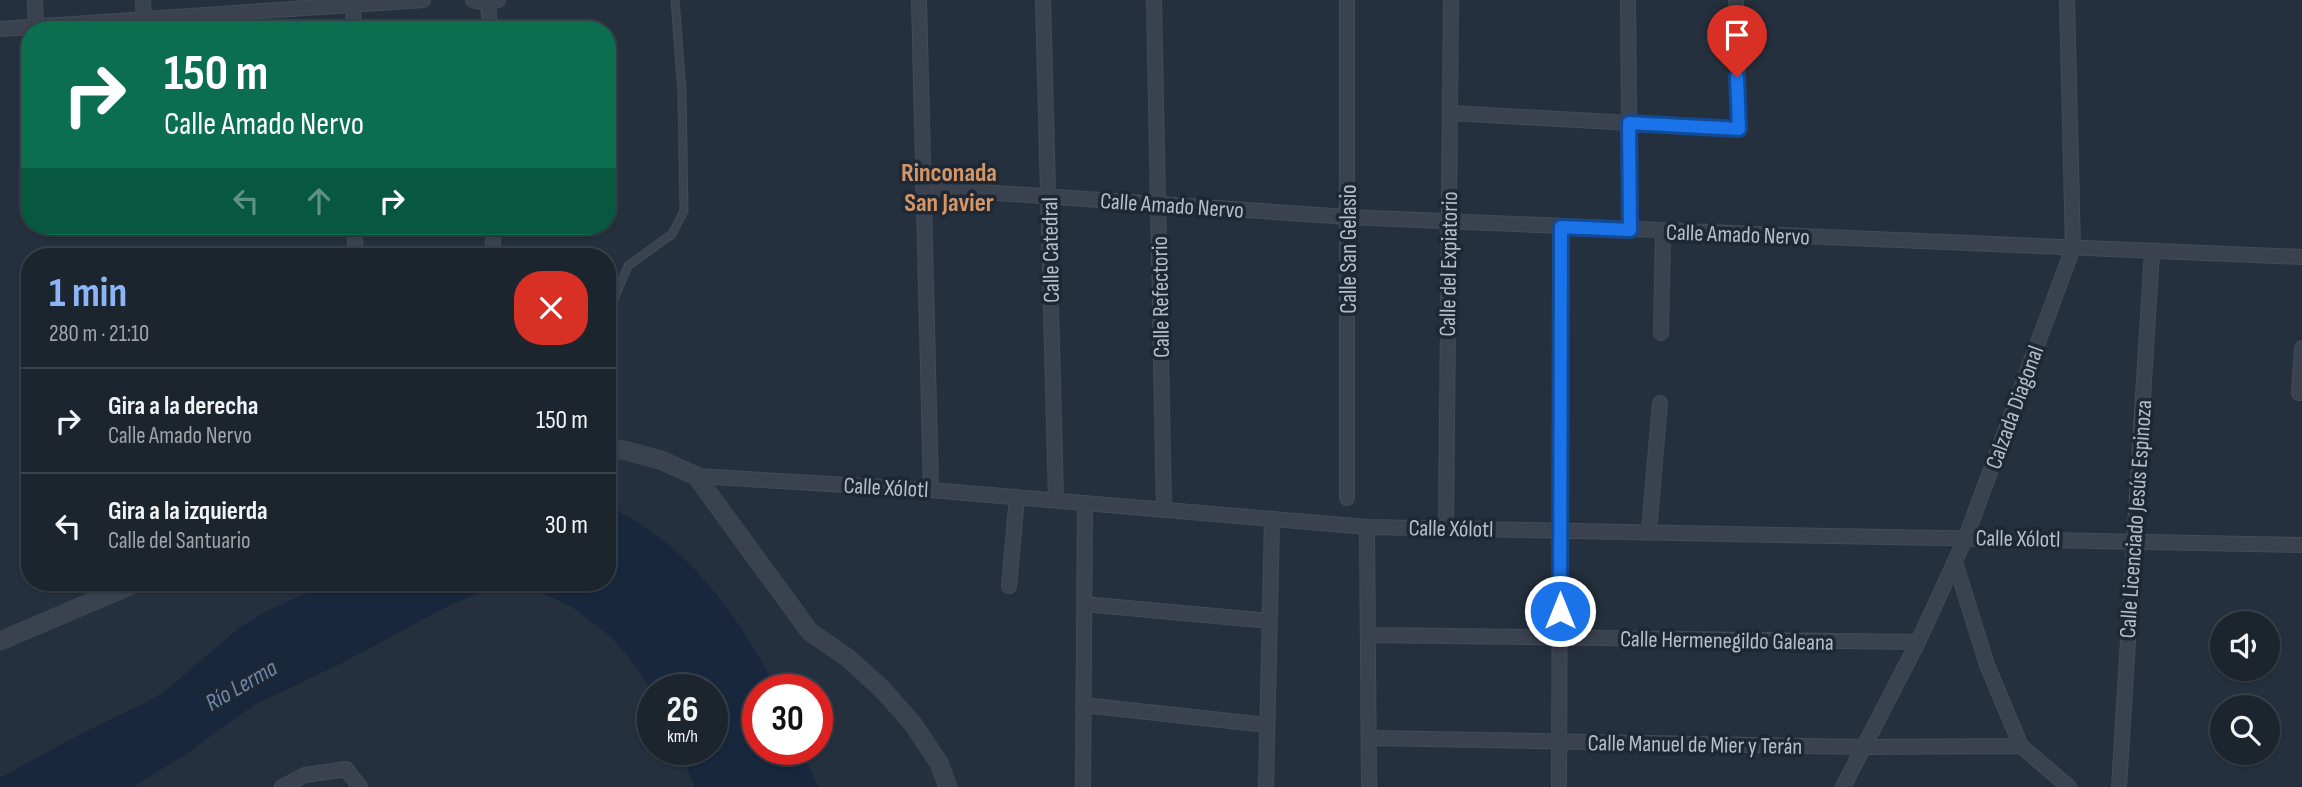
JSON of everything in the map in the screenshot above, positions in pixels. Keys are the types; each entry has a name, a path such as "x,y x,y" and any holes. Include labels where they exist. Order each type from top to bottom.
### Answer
{"street":[{"path":"34,0 36,21"},
{"path":"143,0 144,19"},
{"path":"117,21 423,0"},
{"path":"919,0 931,490"},
{"name":"Calle Catedral","path":"1043,0 1056,500"},
{"name":"Calle Refectorio","path":"1154,0 1164,510"},
{"name":"Calle San Gelasio","path":"1347,0 1347,498"},
{"name":"Calle del Expiatorio","path":"1446,528 1451,0"},
{"path":"1628,0 1630,230"},
{"path":"1450,113 1739,129 1736,0"},
{"name":"Calzada Diagonal","path":"1843,787 1918,642 1966,537 2073,248 2067,0"},
{"path":"486,1 489,21"},
{"path":"353,21 354,5"},
{"path":"0,29 21,28"},
{"name":"Calle Amado Nervo","path":"923,188 1348,217 2302,257"},
{"path":"1559,787 1561,227"},
{"path":"1661,333 1663,231"},
{"name":"Calle Licenciado Jesús Espinoza","path":"2119,787 2152,251"},
{"path":"2299,393 2302,348"},
{"path":"1648,531 1660,402"},
{"name":"Calle Xólotl","path":"616,450 661,460 696,476 931,490 1367,527 2302,545"},
{"path":"696,476 810,632 848,658 883,690 913,724 939,763 948,787"},
{"path":"1010,586 1017,497"},
{"path":"1083,787 1085,503"},
{"path":"1266,787 1272,519"},
{"path":"1367,527 1369,787"},
{"path":"1955,562 1987,665 2021,746 2069,787"},
{"path":"0,640 117,591"},
{"path":"1084,604 1270,621"},
{"name":"Calle Hermenegildo Galeana","path":"1367,635 1918,642"},
{"path":"1083,705 1267,725"},
{"name":"Calle Manuel de Mier y Terán","path":"1369,738 1865,747 2021,746"},
{"path":"282,787 305,775 346,768 360,787"}],"lane":[{"path":"616,295 628,266 672,234 684,211 682,92 675,0"}],"water":[{"path":"616,511 661,539 707,583 745,634 768,674 742,674 742,765 808,765 819,787 695,787 685,765 728,765 728,674 641,674 611,637 572,607 538,591 616,591"},
{"name":"Río Lerma","path":"311,591 485,591 450,605 342,663 254,705 186,754 133,787 0,787 0,778 165,691 239,628 267,611"}],"district":[{"name":"Rinconada San Javier","path":"949,187"}],"route":[{"path":"1560,611 1561,227 1630,230 1629,123 1739,129 1737,77"}]}
